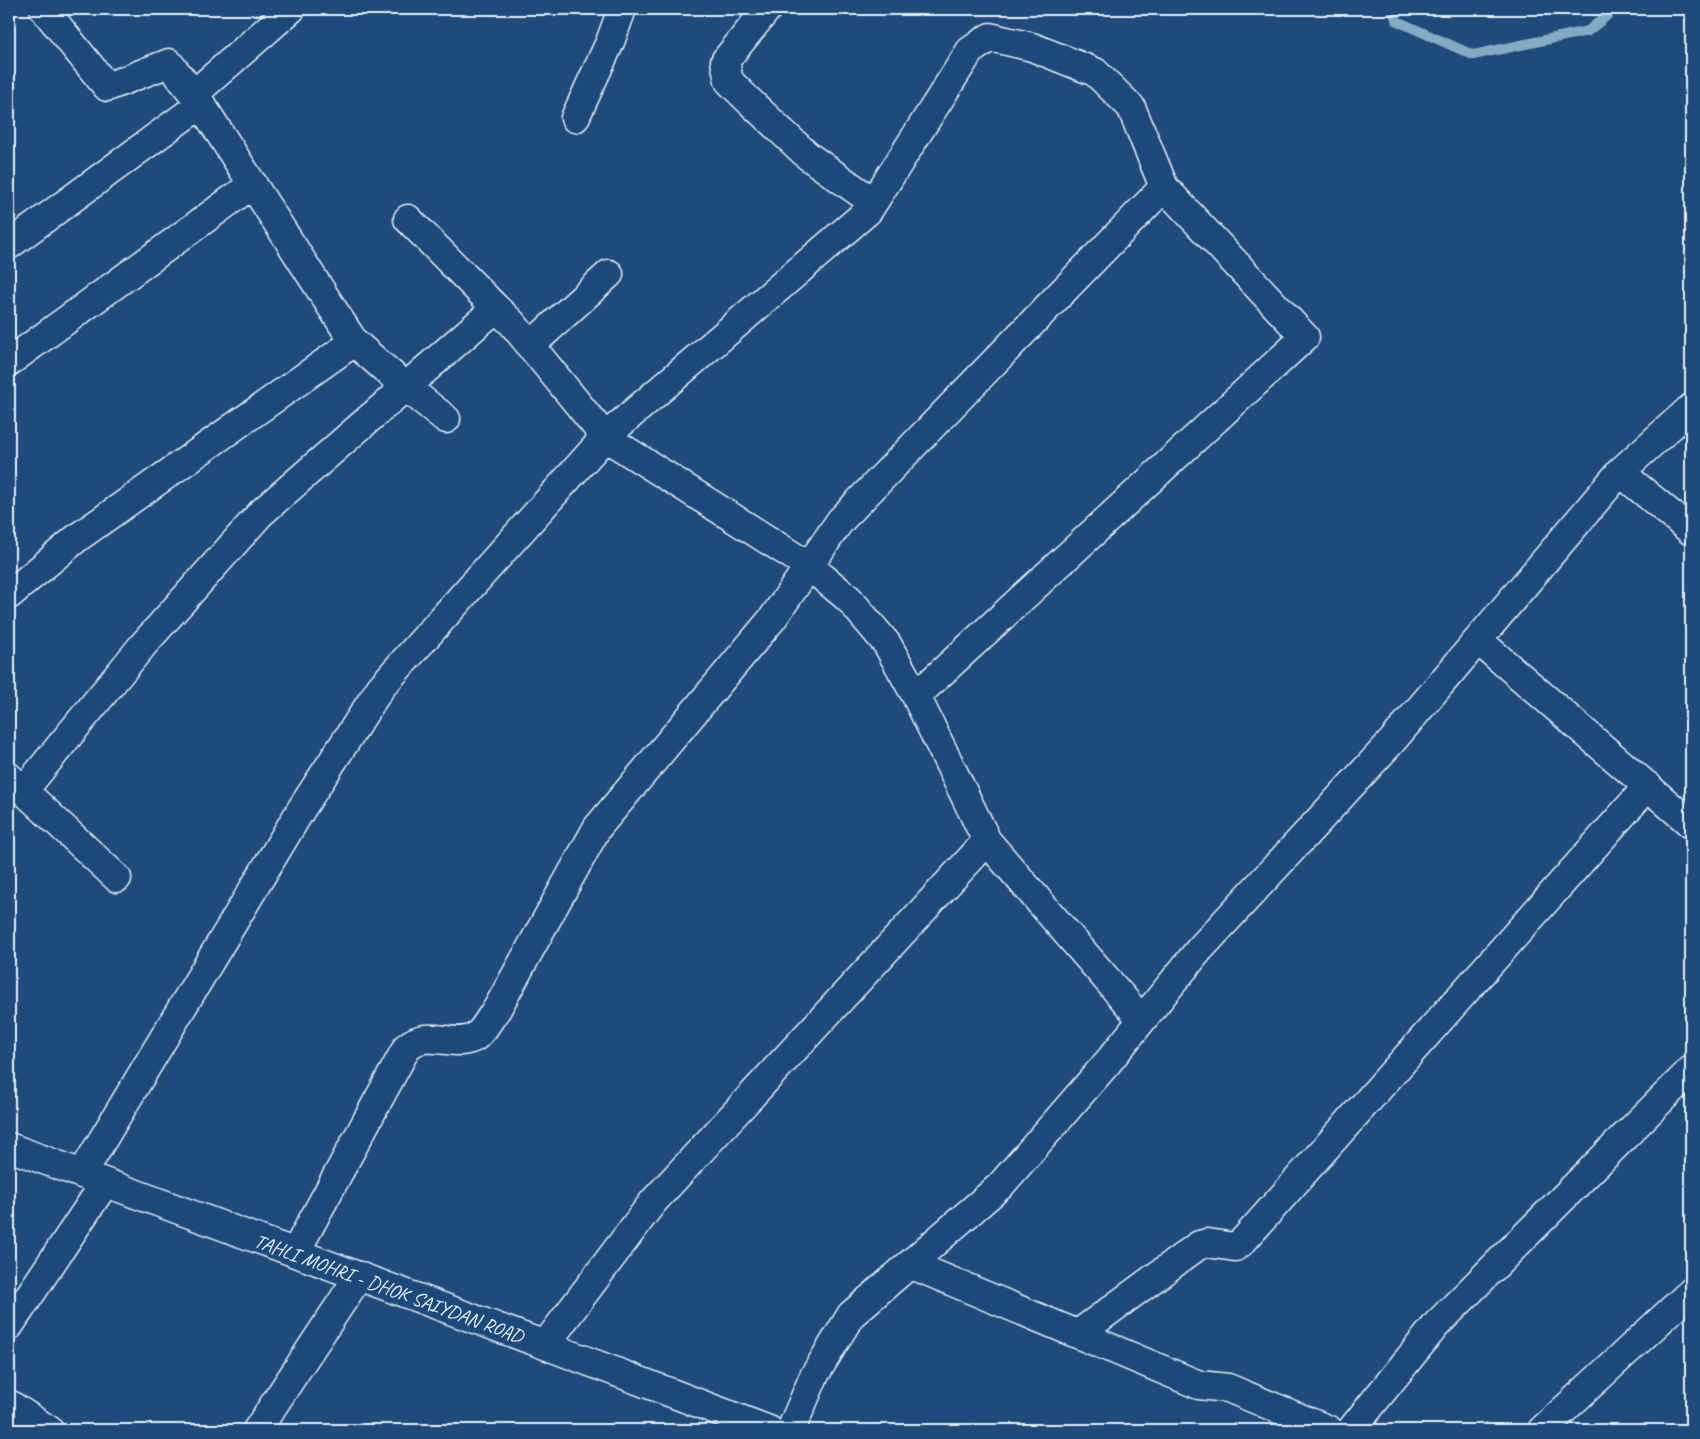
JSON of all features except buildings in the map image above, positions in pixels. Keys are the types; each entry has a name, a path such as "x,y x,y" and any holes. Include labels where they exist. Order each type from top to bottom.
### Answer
{"street":[{"path":"44,9 107,87 169,63 198,99 354,342 446,419"},
{"path":"9,245 198,99 291,9"},
{"path":"575,118 610,42 622,9"},
{"path":"767,9 725,61 729,81 808,156 873,202"},
{"path":"9,1326 302,808 381,687 605,437 868,211 970,51 990,37 1032,46 1095,72 1131,106 1164,187 1305,337 916,696"},
{"path":"9,362 253,184"},
{"path":"295,1253 407,1047 414,1041 426,1038 458,1040 474,1038 480,1032 497,1009 597,828 773,618 840,521 1164,187"},
{"path":"408,219 512,323 605,437 809,566 849,599 887,644 916,696 987,841 1142,1020"},
{"path":"530,346 609,274"},
{"path":"116,878 16,783 143,645 260,513 496,308"},
{"path":"9,595 76,538 354,342"},
{"path":"791,1430 814,1376 851,1316 1000,1186 1142,1020 1199,950 1392,740 1620,472 1691,408"},
{"path":"1620,472 1691,531"},
{"path":"1478,640 1691,824"},
{"path":"1078,1334 1199,1245 1207,1243 1235,1247 1242,1242 1648,786"},
{"path":"545,1345 653,1202 987,841"},
{"path":"1351,1430 1437,1324 1691,1070"},
{"name":"TAHLI MOHRI - DHOK SAIYDAN ROAD","path":"9,1147 769,1430"},
{"path":"910,1264 1200,1384 1228,1388 1329,1430"},
{"path":"257,1430 359,1276"},
{"path":"1542,1430 1691,1292"},
{"path":"9,1404 49,1430"}],"waterway":[{"path":"1392,9 1397,21 1473,55 1588,31 1615,9"}]}
